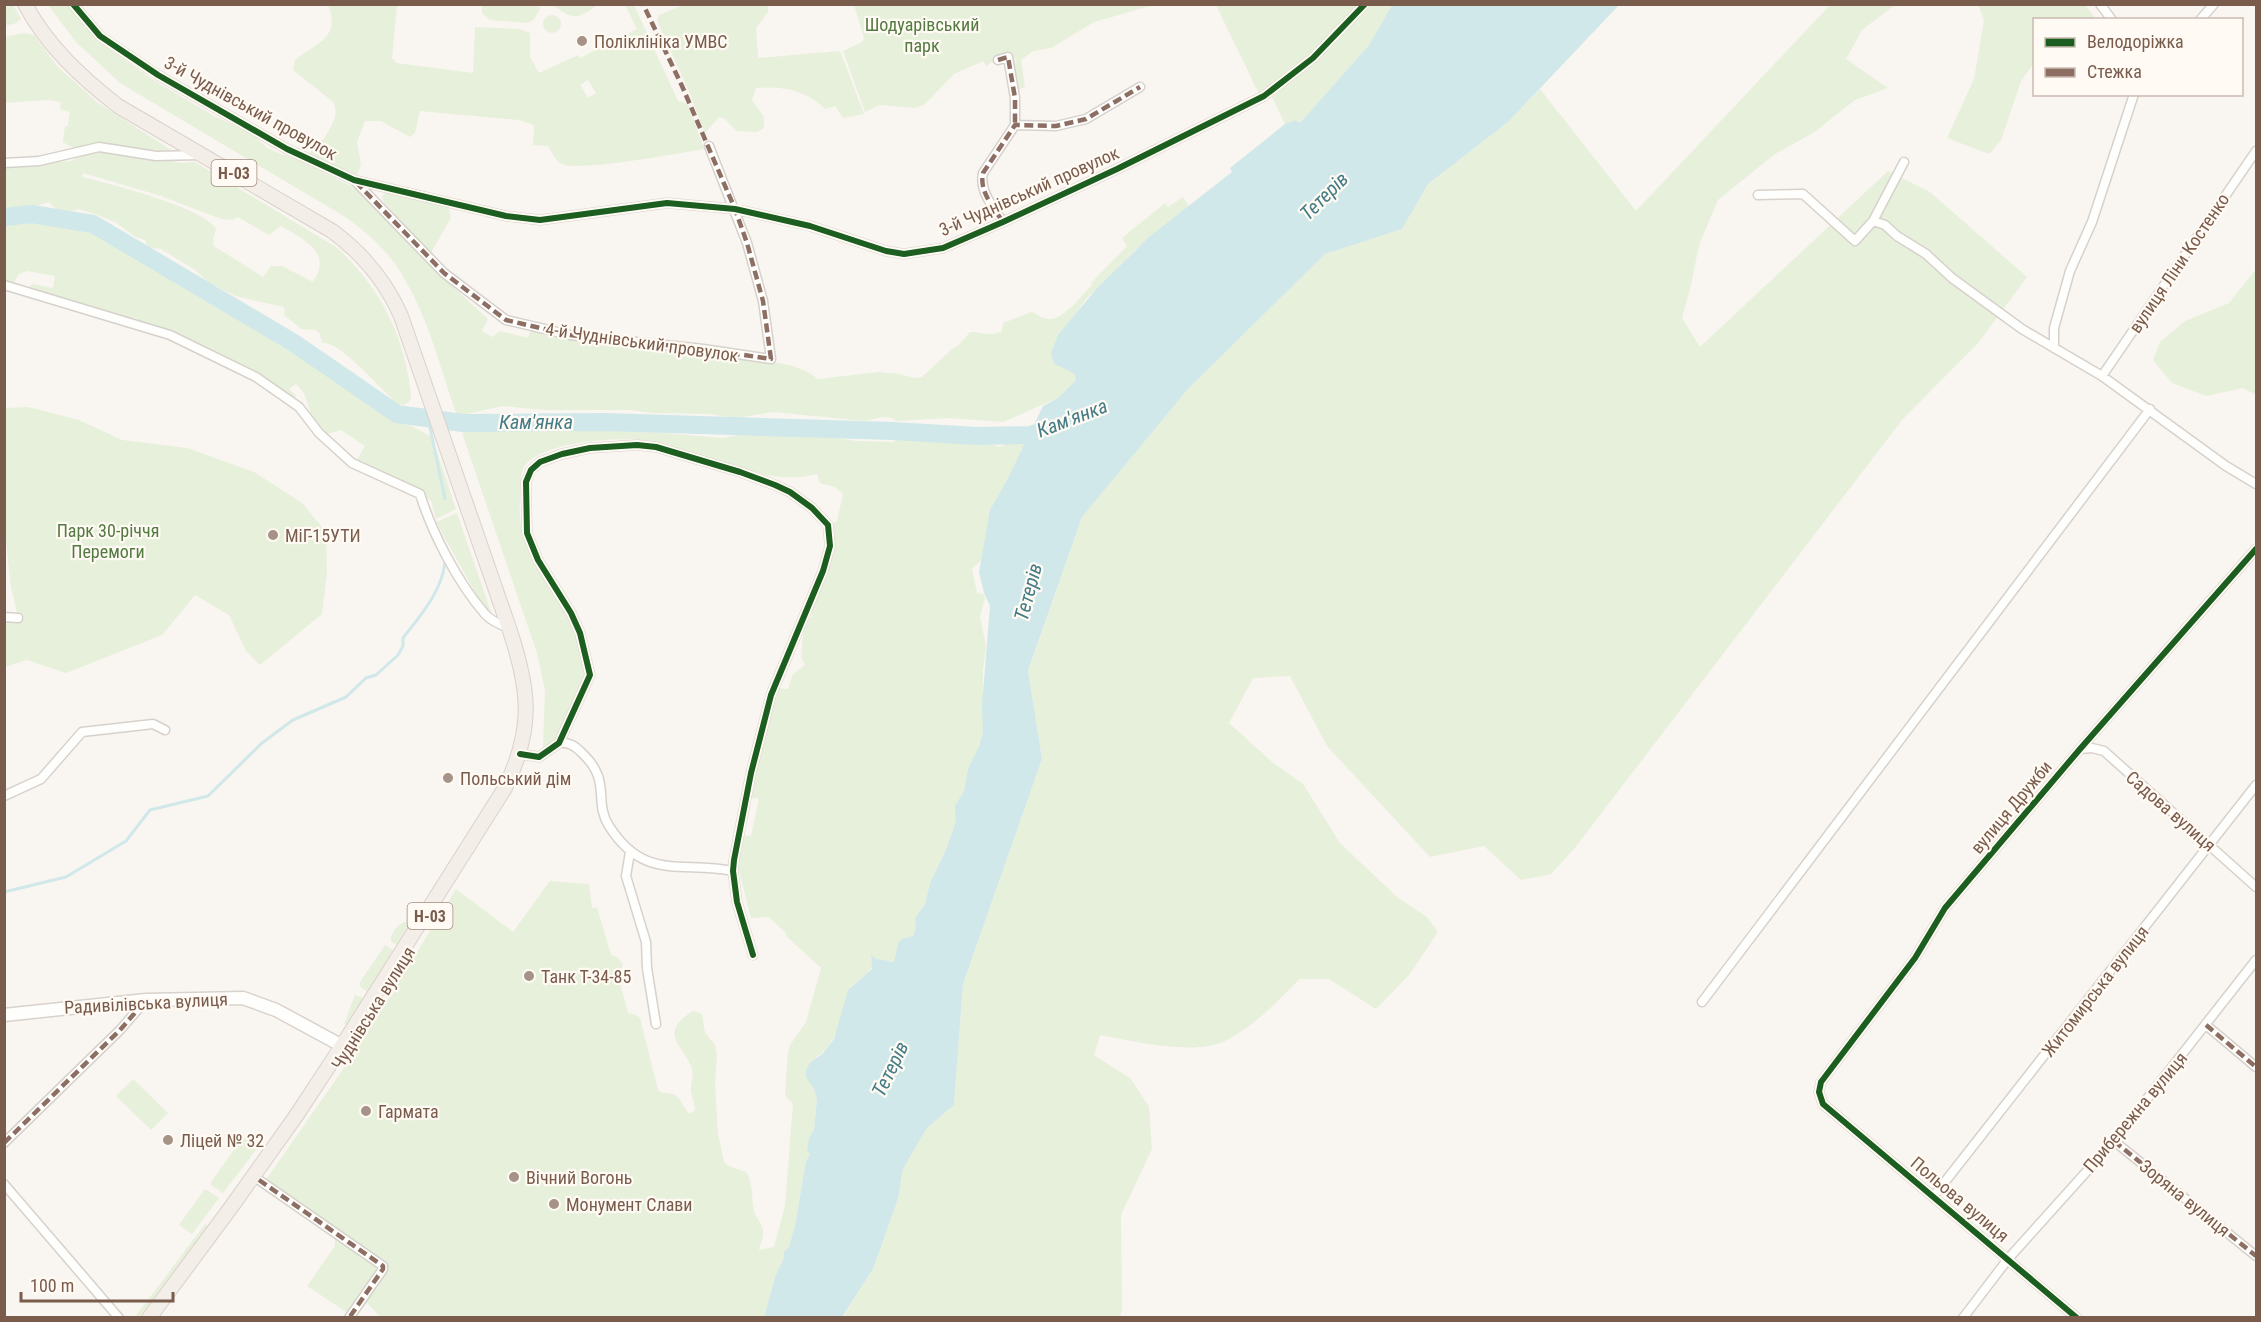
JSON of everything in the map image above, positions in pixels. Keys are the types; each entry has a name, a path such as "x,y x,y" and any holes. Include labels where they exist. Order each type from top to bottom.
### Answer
{"main road":[{"name":"Н-03","path":"25,4 48,40 90,84 118,106 324,226 359,253 398,308 421,359"},
{"name":"Н-03","path":"34,4 66,49 122,99 328,219 368,250 404,304 459,471"},
{"name":"Чуднівська вулиця","path":"157,1317 259,1180 508,796 522,770 526,710 523,669 459,471"},
{"name":"Чуднівська вулиця","path":"459,471 528,661 534,692 531,737 523,755"},
{"name":"Чуднівська вулиця","path":"149,1317 345,1048"}],"street":[{"name":"3-й Чуднівський провулок","path":"73,4 100,36 150,70 287,149 354,180 506,216 540,220 667,203 735,209 810,226 886,251 904,254 943,248 1003,222 1264,96 1312,58 1365,4"},
{"path":"2100,4 2110,18"},
{"path":"2202,18 2214,4"},
{"path":"998,60 1008,57 1015,98 1015,125 983,172 981,180 986,196 1003,222"},
{"path":"1015,125 1056,126 1086,119 1140,87"},
{"path":"2054,348 2054,328 2070,271 2092,222 2134,97"},
{"path":"709,146 735,209"},
{"path":"4,163 39,161 99,147 156,156 202,155"},
{"name":"вулиця Ліни Костенко","path":"2102,376 2256,151"},
{"path":"1758,195 1803,194 1855,241 1873,221 1904,162"},
{"name":"4-й Чуднівський провулок","path":"354,180 444,273 506,320 570,335 703,349 771,359 762,302 747,243 735,209"},
{"path":"1873,221 1885,225 1897,236 1926,254 1952,278 1991,307 2102,376 2226,466 2256,484"},
{"path":"4,285 170,334 256,377 299,407 319,433 352,463 420,494 430,524 458,575 486,615 498,624 509,628"},
{"path":"1702,1002 2150,409"},
{"path":"523,755 540,757 559,743 590,675 580,633 571,613 538,560 527,533 526,482 531,470 540,462 590,448 649,447 667,449 740,472 775,485 802,500 828,525 830,546 823,571 771,695 746,796 733,871 737,902 753,955"},
{"name":"вулиця Дружби","path":"1823,1104 1819,1092 1821,1082 1915,958 1945,908 2080,748 2256,549"},
{"path":"4,617 18,618"},
{"path":"4,796 41,779 82,732 153,724 165,730"},
{"path":"559,743 567,742 576,747 596,770 602,787 603,814 608,825 630,852 641,860 661,866 733,871"},
{"name":"Садова вулиця","path":"2080,748 2104,751 2256,887"},
{"name":"Житомирська вулиця","path":"1933,1197 2256,785"},
{"path":"630,852 626,876 646,942 647,968 656,1023"},
{"name":"Прибережна вулиця","path":"1963,1317 2007,1259 2114,1140 2256,960"},
{"name":"Радивілівська вулиця","path":"4,1015 146,1000 243,998 276,1010 345,1048"},
{"path":"4,1143 120,1030 146,1000"},
{"path":"2206,1025 2256,1067"},
{"name":"Польова вулиця","path":"1823,1104 2077,1317"},
{"name":"Зоряна вулиця","path":"2114,1140 2256,1256"},
{"path":"259,1180 383,1266 349,1317"},
{"path":"4,1184 119,1317"}],"green space":[{"path":"5,4 13,5 21,19 14,24 5,25"},
{"path":"482,4 540,5 533,20 528,23 490,20 482,13"},
{"path":"48,5 68,5 98,41 155,81 214,116 251,133 267,148 292,157 363,192 440,275 488,319 482,331 492,337 500,331 528,338 531,330 534,330 776,362 798,368 818,379 878,372 914,378 922,377 959,345 970,332 997,333 1002,331 1003,323 1032,312 1047,319 1061,315 1078,300 1127,246 1122,238 1165,203 1168,207 1183,197 1189,206 1136,249 1086,299 1058,335 1055,364 1076,374 1076,380 1058,398 1003,422 949,418 897,421 885,417 864,421 773,412 737,418 708,414 652,413 630,410 544,410 503,406 457,416 421,311 399,269 379,245 347,218 120,83 76,42"},
{"path":"328,5 397,5 392,58 396,63 473,73 475,27 519,29 530,33 530,57 539,73 578,55 580,58 637,29 625,5 634,5 678,101 688,104 704,149 608,164 572,166 560,163 548,146 533,145 534,125 519,120 420,111 415,133 410,137 381,121 365,121 357,142 361,164 356,178 309,155 315,145 324,139 336,112 333,102 293,70 295,60 325,38 332,25","holes":["588,80 596,93 588,98 580,85"]},
{"path":"553,5 598,5 585,13 571,16"},
{"path":"683,5 768,5 768,12 756,28 758,58 840,51 864,114 843,118 835,106 825,109 802,93 775,88 756,88 752,100 764,117 764,128 757,132 736,131 725,119 719,117 705,133 657,21 659,15"},
{"name":"Шодуарівський парк","path":"854,5 1154,5 1094,22 1051,48 1033,51 1021,60 1025,87 1018,90 1014,69 1017,54 1013,65 1002,56 986,66 983,61 954,74 924,105 915,108 880,105 865,112 843,51 862,42 864,38"},
{"path":"1216,5 1393,5 1369,45 1300,123 1296,120 1285,124 1272,97 1259,94"},
{"path":"1830,5 1895,5 1862,30 1846,59 1888,88 1855,100 1813,133 1775,154 1718,200 1699,245 1682,318 1700,347 1888,171 1930,192 2027,277 1979,342 1902,420 1574,849 1551,874 1521,880 1484,846 1430,857 1327,746 1290,676 1253,678 1229,723 1272,762 1303,784 1340,843 1397,897 1427,917 1438,932 1410,974 1376,1009 1329,979 1300,979 1246,1028 1225,1041 1212,1045 1163,1046 1100,1035 1094,1055 1131,1079 1149,1107 1152,1149 1121,1215 1122,1309 1120,1317 842,1318 873,1269 898,1199 903,1169 927,1128 954,1105 963,984 1042,759 1028,672 1082,517 1188,389 1325,254 1402,229 1428,184 1508,122 1540,89 1636,211"},
{"path":"1978,5 2085,5 2095,18 2033,18 2033,64 2021,81 2001,140 1989,154 1947,138 1974,79 1984,20"},
{"path":"552,15 558,18 561,24 558,30 552,33 546,30 543,24 546,18"},
{"path":"24,33 34,35 58,67 98,103 176,153 131,147 77,150 63,142 70,112 60,109 61,102 48,100 5,103 5,37"},
{"path":"115,150 151,154 179,163 195,162 336,247 352,262 378,296 397,334 408,375 411,396 409,402 403,405 397,403 339,349 322,343 320,334 316,330 301,329 284,315 283,307 235,296 208,282 195,270 161,249 148,248 145,240 134,236 115,222 78,209 71,211 56,209 49,202 5,212 4,165 72,161 81,154","holes":["83,173 161,196 221,219 232,220 238,217 269,235 281,226 307,242 318,255 320,263 313,282 282,266 271,266 263,277 214,246 213,239 216,229 208,221 155,197 82,177"]},
{"path":"388,191 448,205 451,218 430,254 384,202 382,196"},
{"path":"17,219 60,221 91,227 113,243 125,247 144,265 179,286 192,286 253,323 261,331 279,337 297,348 305,346 311,348 314,359 338,376 356,383 381,407 432,437 456,509 436,519 431,501 425,496 356,461 365,446 341,430 327,434 311,414 304,393 296,384 289,389 296,396 294,400 139,322 136,317 133,321 28,289 32,284 53,288 55,276 27,271 19,274 13,284 5,282 4,222"},
{"path":"2256,269 2256,395 2243,388 2206,396 2172,383 2153,360 2160,342 2185,321 2229,303"},
{"name":"Парк 30-річчя Перемоги","path":"28,407 79,420 122,440 187,448 254,472 302,503 326,532 327,572 322,614 260,665 246,651 229,615 195,595 162,635 66,673 27,660 5,667 4,617 18,617 11,587 5,533 5,408"},
{"path":"555,423 582,429 605,425 639,431 723,438 750,433 792,432 857,441 893,442 903,437 914,441 949,437 1000,447 1033,439 982,559 972,569 977,593 985,597 980,617 986,646 983,670 983,732 977,752 968,769 964,791 956,809 956,821 945,852 930,883 925,904 915,918 916,927 913,936 898,943 894,962 870,959 873,965 870,970 850,988 833,1038 823,1052 816,1057 814,1088 817,1100 814,1129 809,1138 810,1154 806,1161 790,1247 775,1277 764,1317 382,1318 367,1303 354,1317 307,1286 335,1246 335,1238 261,1187 355,1052 456,889 513,932 550,881 589,884 592,908 597,907 611,955 617,957 623,964 618,975 628,1013 640,1018 658,1090 677,1096 690,1114 695,1110 691,1090 693,1071 676,1040 675,1033 682,1019 693,1011 702,1014 705,1033 715,1045 717,1055 715,1084 718,1133 724,1162 746,1172 749,1177 755,1214 763,1229 759,1250 774,1247 785,1206 793,1104 785,1093 788,1053 790,1045 806,1022 821,968 769,917 751,918 738,867 743,835 751,836 759,799 749,797 777,688 788,689 793,674 805,665 801,657 804,629 812,616 811,610 831,525 837,521 843,494 835,487 820,483 817,474 797,477 754,473 650,441 622,439 568,445 537,456 527,463 524,466 521,484 520,516 523,535 534,562 572,623 583,656 584,674 580,691 562,730 545,749 543,746 545,690 537,653 462,433 483,428 514,431 527,425 543,429"},
{"path":"457,513 492,615 486,612 436,522"},
{"path":"405,922 409,924 396,945 391,941 393,932"},
{"path":"385,945 393,950 368,992 360,987 360,982"},
{"path":"355,995 364,998 348,1024 344,1024"},
{"path":"133,1079 168,1113 151,1130 116,1096"},
{"path":"243,1137 258,1147 223,1193 211,1185 211,1182"},
{"path":"204,1190 219,1198 192,1234 179,1225"},
{"path":"205,1224 208,1226 144,1311 139,1317 135,1317"}],"water":[{"name":"Тетерів","path":"1393,4 1619,5 1508,122 1428,184 1402,229 1325,254 1188,389 1082,517 1028,671 1042,759 963,984 954,1105 927,1128 903,1169 898,1199 873,1269 842,1317 764,1317 775,1277 784,1258 784,1252 789,1247 795,1226 806,1161 810,1154 807,1151 809,1138 814,1129 817,1100 814,1089 806,1077 806,1070 834,1039 848,990 872,969 871,955 876,959 894,962 898,943 902,939 913,936 916,927 915,918 925,904 930,883 945,852 956,821 955,806 964,791 968,769 979,746 983,732 982,705 990,606 979,572 990,510 1043,406 1058,398 1076,380 1075,374 1055,364 1052,358 1051,353 1058,335 1097,288 1149,237 1232,172 1230,168 1285,124 1296,120 1300,123 1369,45"}],"waterway":[{"name":"Кам'янка","path":"4,217 32,214 93,224 294,343 397,414 463,423 605,422 893,431 977,436 1030,435 1054,428"},
{"path":"428,418 445,499"},
{"path":"4,892 66,877 126,841 150,810 208,796 262,743 293,720 346,697 366,678 376,675 398,655 403,646 403,638 435,592 445,561"}],"marked path":[{"path":"356,182 444,273 506,320 570,335 703,349 771,359 763,301 735,209 682,86 643,4"},
{"path":"998,60 1008,57 1015,98 1015,125"},
{"path":"1003,222 991,205 982,180 983,173 1015,125 1056,126 1086,119 1140,87"},
{"path":"4,1143 120,1030 146,1000"},
{"path":"2206,1025 2256,1067"},
{"path":"2114,1141 2256,1256"},
{"path":"259,1180 383,1266 349,1318"}],"cycle path":[{"path":"73,4 100,36 158,75 287,149 354,180 506,216 540,220 667,203 735,209 810,226 886,251 904,254 943,248 1003,222 1117,169 1264,96 1313,58 1365,4"},
{"path":"520,754 539,757 559,743 590,675 580,633 571,613 538,560 527,533 526,482 531,470 540,462 590,448 637,445 656,447 775,485 790,492 812,508 828,525 830,546 823,571 771,695 751,773 734,860 737,902 753,955"},
{"path":"2077,1318 1823,1104 1819,1092 1821,1082 1915,958 1945,908 2080,749 2256,549"}],"place":[{"name":"Поліклініка УМВС","path":"582,41"},
{"name":"МіГ-15УТИ","path":"273,535"},
{"name":"Польський дім","path":"448,778"},
{"name":"Танк Т-34-85","path":"529,976"},
{"name":"Гармата","path":"366,1111"},
{"name":"Ліцей № 32","path":"168,1140"},
{"name":"Вічний Вогонь","path":"514,1177"},
{"name":"Монумент Слави","path":"554,1204"}]}
